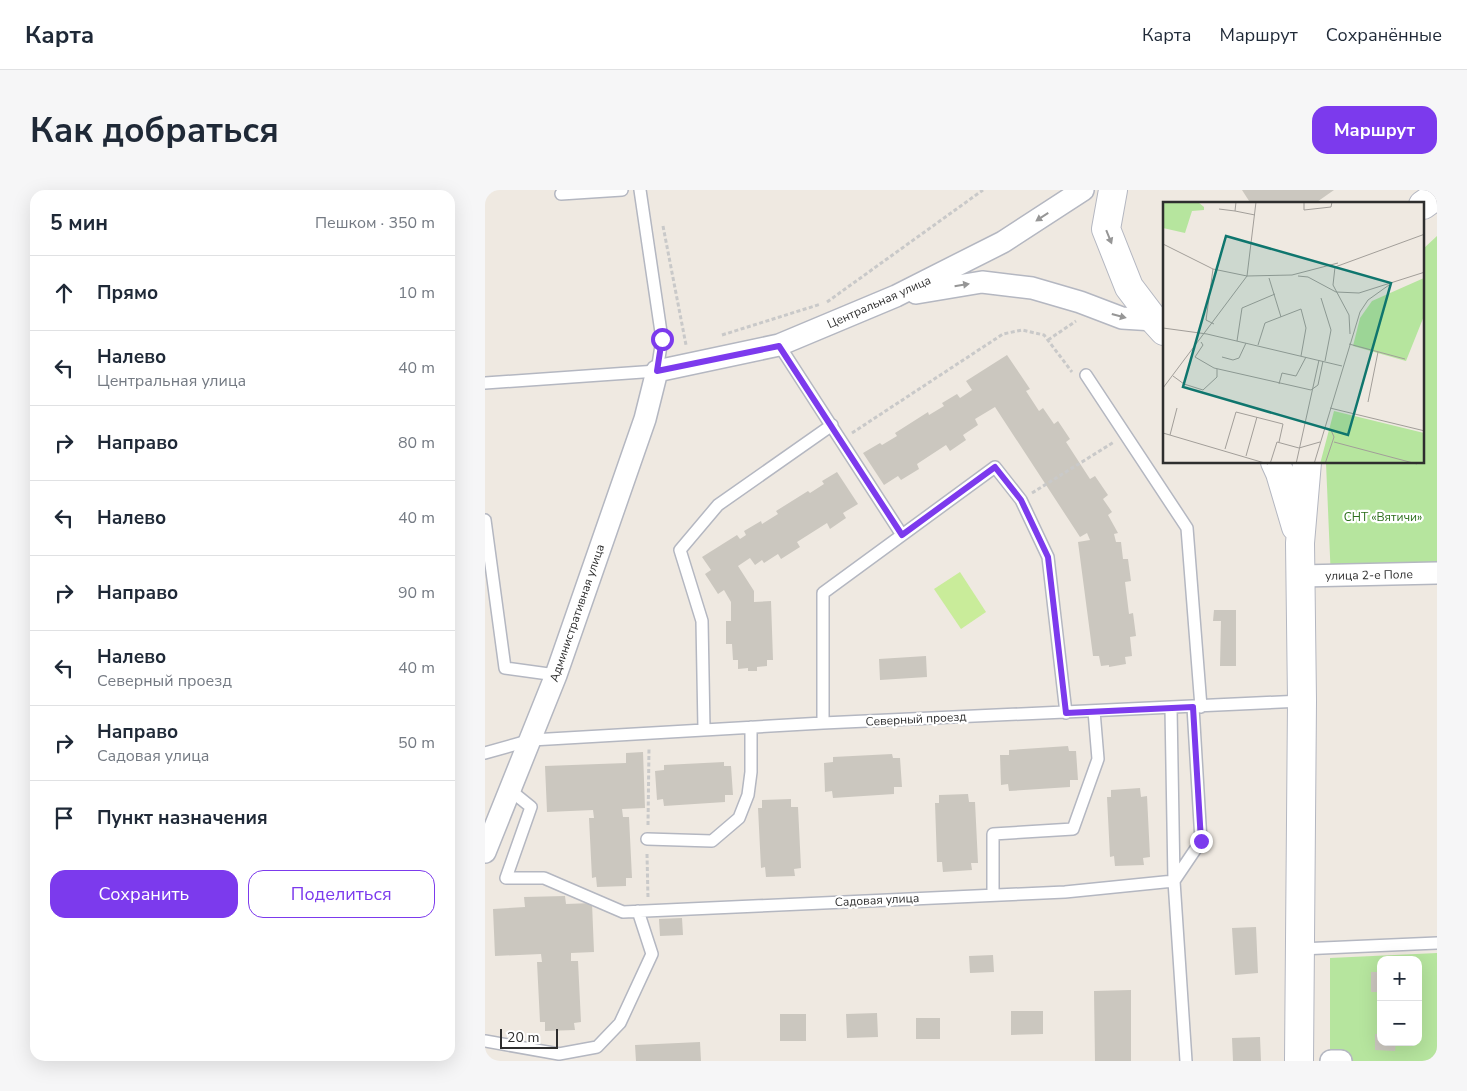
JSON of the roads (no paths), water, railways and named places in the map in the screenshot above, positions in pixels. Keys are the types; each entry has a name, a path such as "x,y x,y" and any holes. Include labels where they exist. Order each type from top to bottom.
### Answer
{"main road":[{"path":"1113,190 1106,229 1129,287 1161,323"},
{"path":"1276,464 1300,543"},
{"path":"1299,1061 1302,701 1300,543 1307,464"}],"street":[{"name":"Центральная улица","path":"657,371 779,346 896,296 1003,242 1083,190"},
{"path":"896,296 983,282 1033,288 1080,302 1122,318 1161,323"},
{"name":"Административная улица","path":"485,852 556,675 645,419 657,371"},
{"name":"улица 2-е Поле","path":"1301,576 1437,573"},
{"path":"1331,1061 1341,1061"}],"lane":[{"path":"561,194 622,190"},
{"path":"485,383 657,371 662,339 640,190"},
{"path":"779,346 902,535"},
{"path":"1086,375 1187,528 1197,707 1201,841 1174,881"},
{"path":"705,729 702,621 680,550 718,505 832,425"},
{"path":"823,723 823,593 995,467 1021,500 1048,557 1066,713"},
{"path":"485,520 505,668 556,675"},
{"name":"Северный проезд","path":"485,754 531,740 823,723 1302,701"},
{"path":"1171,708 1174,881 1186,1061"},
{"path":"993,894 993,834 1073,828 1098,759 1094,711"},
{"path":"647,839 712,841 739,818 747,795 751,772 751,727"},
{"name":"Садовая улица","path":"510,790 531,807 506,878 544,878 623,912 1065,892 1174,881"},
{"path":"485,1041 559,1054 597,1047 620,1023 652,954 643,911"},
{"path":"1300,949 1437,943"}],"park label":[{"name":"СНТ «Вятичи»","path":"1383,517"}]}
